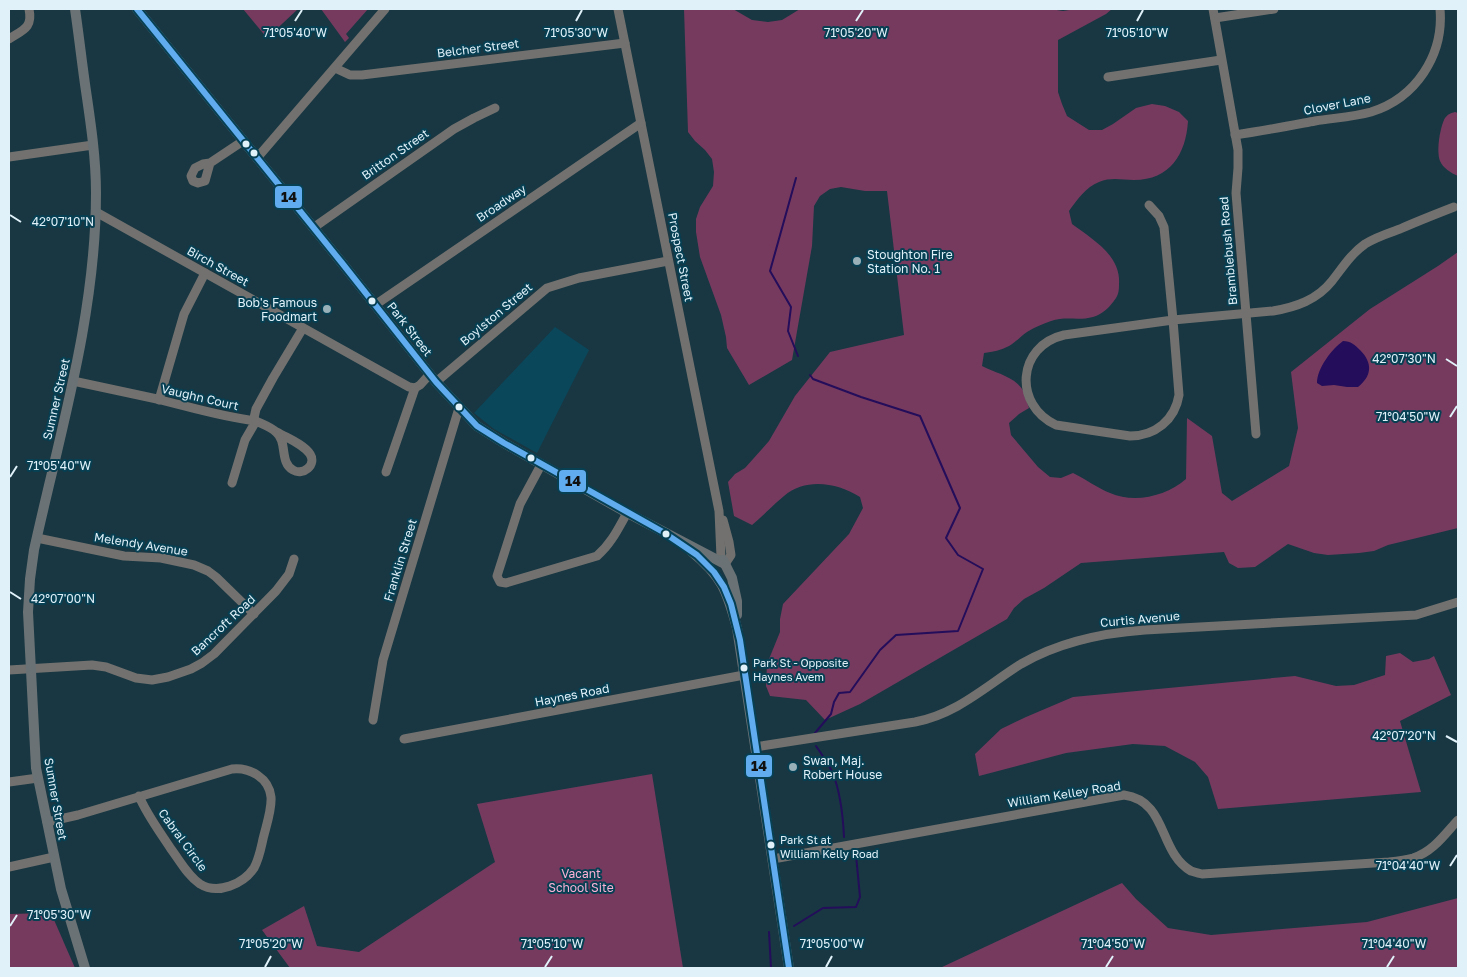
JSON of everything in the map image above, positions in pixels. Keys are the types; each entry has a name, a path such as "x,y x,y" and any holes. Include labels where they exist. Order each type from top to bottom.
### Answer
{"main road":[{"name":"Sumner Street","path":"75,9 93,145 96,184 94,250 82,337 37,538 28,604 34,746 38,778 61,889 85,968"},
{"name":"Park Street","path":"136,9 459,408 482,430 541,465 663,532 702,552 720,558 731,574 737,601 737,628"},
{"name":"Park Street","path":"663,532 692,552 715,573 727,594 737,628 789,968"},
{"path":"702,552 720,558 715,573"}],"street":[{"path":"9,39 29,25 29,9"},
{"path":"257,158 385,9"},
{"name":"Prospect Street","path":"618,9 719,511 720,535 718,545 720,558 730,555 729,542 719,511"},
{"path":"1214,14 1274,9"},
{"name":"Clover Lane","path":"1235,135 1370,112 1394,101 1412,87 1431,62 1440,32 1440,9"},
{"name":"Bramblebush Road","path":"1214,14 1238,158 1236,193 1256,434"},
{"name":"Belcher Street","path":"335,68 346,74 362,75 625,42"},
{"path":"1108,78 1222,60"},
{"name":"Britton Street","path":"313,228 454,129 495,108"},
{"name":"Broadway","path":"375,305 641,123"},
{"path":"210,163 244,141"},
{"path":"9,157 93,145"},
{"path":"1150,205 1159,216 1164,227 1173,320 1179,394 1176,406 1171,416 1156,430 1142,435 1130,436 1056,425 1045,419 1034,408 1027,389 1027,373 1034,354 1049,341 1070,334 1173,320 1288,308 1307,301 1328,286 1350,256 1366,244 1378,237 1454,207"},
{"name":"Birch Street","path":"96,212 398,381 415,388"},
{"name":"Boylston Street","path":"433,378 547,288 579,278 668,261"},
{"path":"159,400 184,314 205,272"},
{"path":"232,483 245,440 256,421 254,414 256,409 303,328"},
{"path":"386,472 415,388 433,378"},
{"name":"Vaughn Court","path":"73,381 223,416 256,421 277,432 310,454 311,464 307,470 300,472 290,467 285,458 282,443 277,432"},
{"name":"Franklin Street","path":"373,720 383,660 459,408"},
{"path":"541,465 520,504 497,576 500,582 506,583 598,556 613,538 627,513"},
{"name":"Melendy Avenue","path":"37,538 124,556 162,558 194,565 216,578 254,614"},
{"name":"Bancroft Road","path":"9,670 97,665 130,677 157,680 191,669 206,661 285,582 292,569 294,559"},
{"name":"Curtis Avenue","path":"755,747 926,720 958,707 1010,671 1035,657 1070,643 1104,634 1155,629 1416,615 1458,602"},
{"name":"Haynes Road","path":"404,739 744,675"},
{"name":"Cabral Circle","path":"47,822 78,815 139,796 232,769 246,769 256,774 267,785 271,798 266,830 255,866 243,879 225,888 213,889 199,883 178,858 145,809 139,796"},
{"path":"9,782 38,778"},
{"name":"William Kelley Road","path":"773,859 1124,795 1146,803 1152,810 1172,851 1178,859 1191,871 1202,874 1389,862 1414,858 1431,848 1458,820"},
{"path":"9,867 54,857"}],"shaded area":[{"path":"555,327 589,350 537,453 494,429 474,413"},
{"path":"1343,341 1353,344 1364,355 1369,365 1368,374 1363,383 1358,387 1322,386 1317,383 1322,365 1334,349"}],"green space":[{"path":"243,9 298,9 267,38"},
{"path":"321,9 368,9 346,34 349,38 345,42"},
{"path":"684,9 733,9 752,20 768,22 782,20 800,9 1050,9 1063,11 1112,9 1058,40 1058,92 1067,116 1089,130 1102,130 1136,108 1152,104 1165,106 1179,112 1188,121 1187,133 1180,154 1166,170 1147,179 1103,180 1086,190 1069,211 1072,224 1104,249 1115,264 1118,274 1119,291 1109,307 1093,317 1051,321 1027,332 1009,346 997,351 984,353 982,366 1016,382 1025,394 1029,408 1009,423 1011,435 1038,467 1050,477 1061,478 1073,473 1110,493 1130,498 1140,498 1160,494 1186,479 1187,418 1212,436 1222,493 1232,501 1289,466 1298,428 1291,372 1370,309 1458,252 1458,528 1388,545 1374,551 1359,553 1328,555 1314,553 1288,544 1255,567 1238,568 1229,563 1224,552 1081,563 1024,599 1014,608 1007,619 860,704 825,720 806,700 770,696 766,686 767,664 780,632 783,604 849,534 863,508 860,497 851,492 842,488 812,484 793,490 780,499 752,525 734,516 728,482 735,474 745,468 769,441 795,396 830,352 904,335 887,191 865,191 841,187 830,189 820,196 814,206 812,246 792,360 749,385 727,348 721,315 700,257 696,219 700,207 713,186 714,172 712,159 688,132"},
{"path":"1455,112 1458,113 1458,176 1443,166 1438,151 1443,122 1447,116"},
{"path":"1400,653 1413,662 1429,659 1434,656 1451,695 1400,721 1421,792 1218,809 1208,777 1195,762 1165,746 1133,744 1066,753 979,776 975,754 1001,729 1073,697 1295,676 1336,686 1354,685 1385,675 1386,656"},
{"name":"Vacant School Site","path":"652,774 683,968 290,968 262,930 304,906 317,946 359,952 495,862 477,804"},
{"path":"1122,883 1136,899 1168,928 1211,935 1367,922 1458,898 1458,968 940,968"},
{"path":"51,913 75,968 9,968 9,914"}],"waterway":[{"path":"796,178 770,271 791,307 788,331 798,356"},
{"path":"810,375 813,379 861,397 920,416 960,508 946,538 958,555 983,569 958,631 896,635 880,650 850,692 839,693 831,714 815,733"},
{"path":"816,746 830,767 836,782 841,805 844,837"},
{"path":"794,926 823,908 856,907 860,897 856,855"},
{"path":"769,932 771,968"}],"transit line":[{"name":"14","path":"137,9 436,382 477,426 663,532 697,555 714,572 724,587 731,604 740,640 789,968"}],"place":[{"name":"Stoughton Fire Station No. 1","path":"857,261"},
{"name":"Bob's Famous Foodmart","path":"327,309"},
{"name":"Park St - Opposite Haynes Avem","path":"744,668"},
{"name":"Swan, Maj. Robert House","path":"793,767"},
{"name":"Park St at William Kelly Road","path":"771,845"}]}
